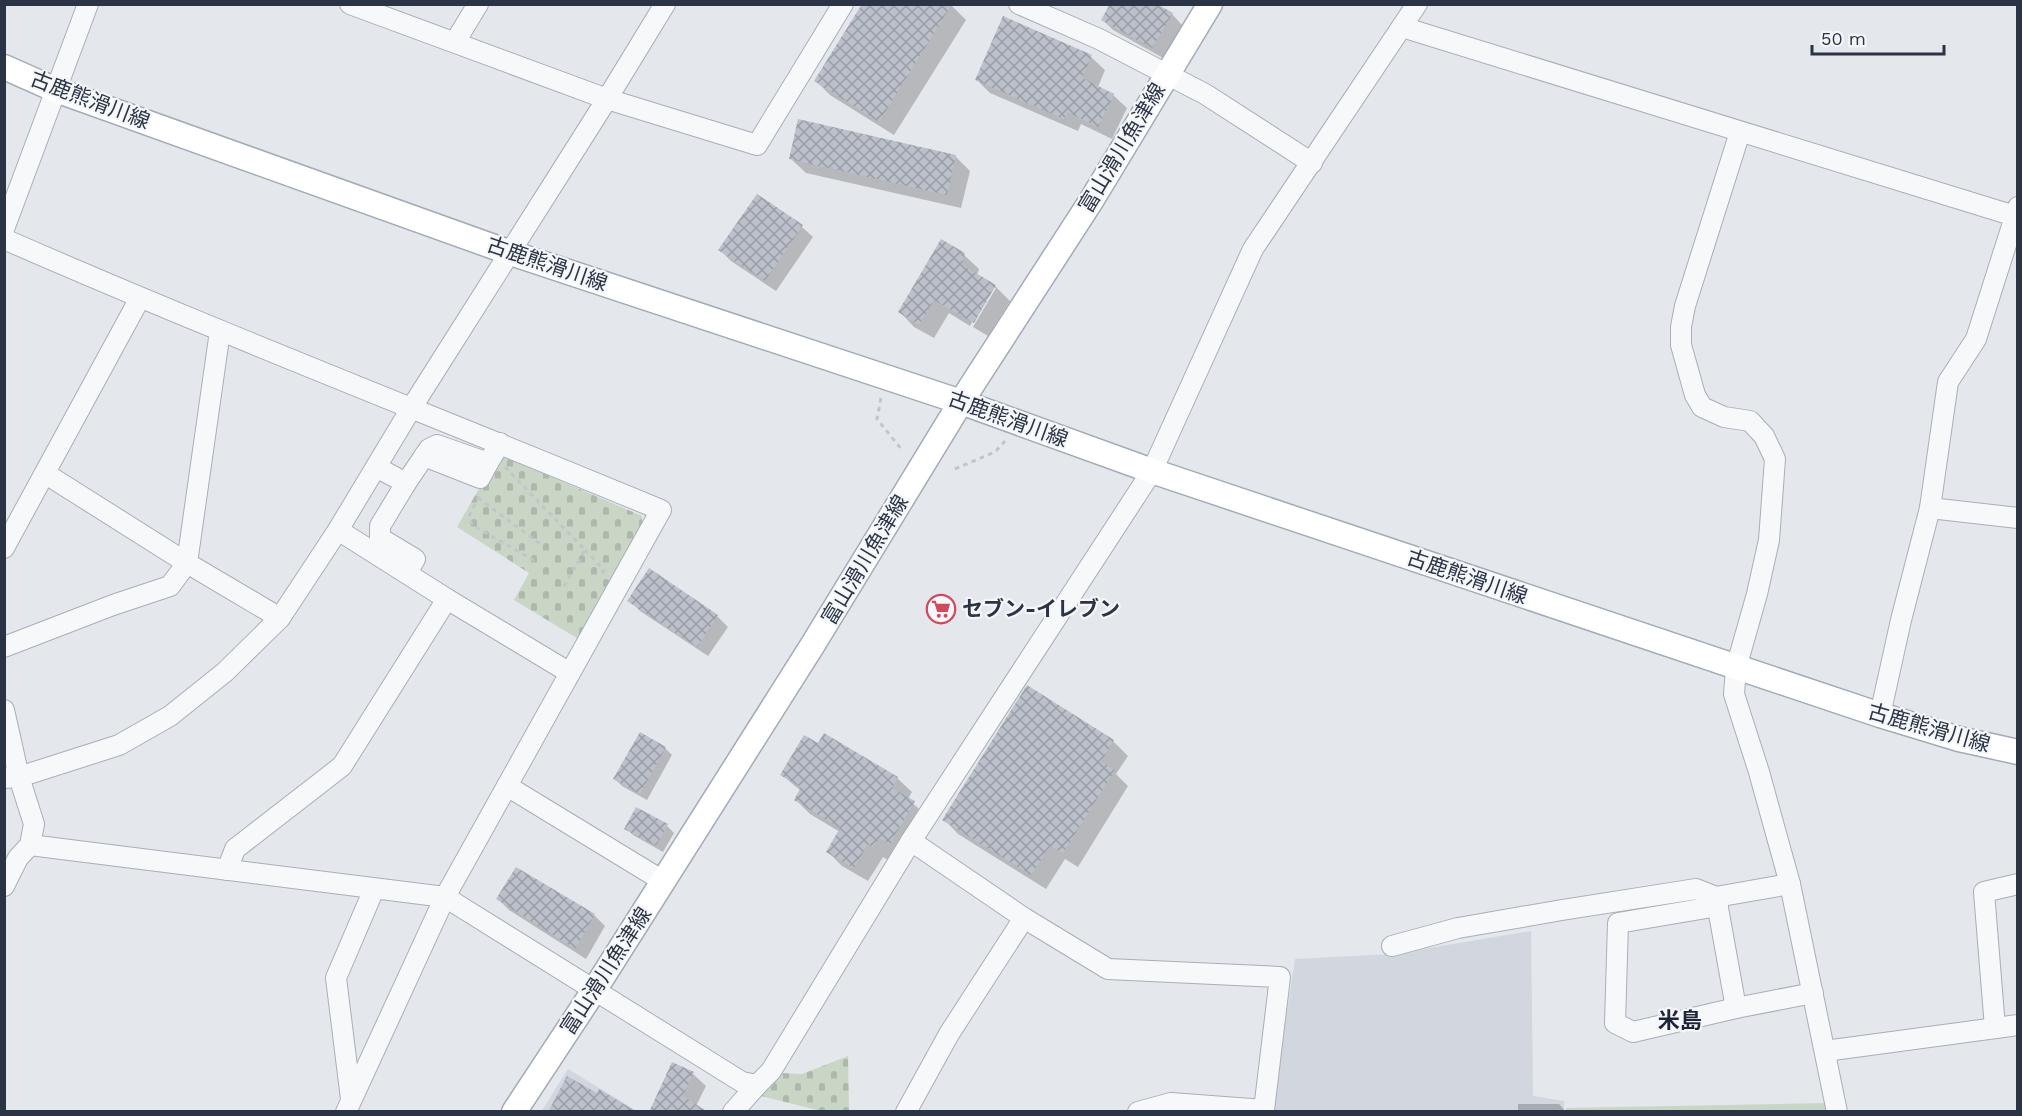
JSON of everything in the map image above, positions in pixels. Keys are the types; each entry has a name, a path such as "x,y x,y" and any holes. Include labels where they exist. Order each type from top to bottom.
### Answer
{"main road":[{"name":"富山滑川魚津線","path":"514,1112 595,989 812,646 961,402 1091,201 1210,4"},
{"name":"古鹿熊滑川線","path":"4,66 56,90 511,253 961,402 1152,471 1736,668 1959,739 2018,752"}],"street":[{"path":"4,229 88,4"},
{"path":"350,4 608,99 757,145 843,4"},
{"path":"455,42 478,4"},
{"path":"12,778 119,745 170,716 225,672 280,618 338,530 412,407 608,99 665,4"},
{"path":"1019,4 1099,39 1205,94 1312,163"},
{"path":"733,1112 771,1071 911,841 1152,471 1253,249 1417,4"},
{"path":"1402,27 1740,132 2017,214 1976,339 1948,382 1930,508 1901,620 1880,715"},
{"path":"1740,132 1685,306 1681,327 1681,345 1695,395 1702,407 1724,417 1750,421 1764,436 1775,459 1769,540 1757,594 1736,668 1734,694 1759,772 1790,884 1837,1112"},
{"path":"4,239 220,332 412,407 661,510 446,897 348,1106"},
{"path":"4,548 140,298"},
{"path":"4,647 113,605 170,586 187,563 220,332"},
{"path":"407,573 415,559 380,538 380,525 429,449 436,445 483,483 500,443"},
{"path":"376,467 406,483"},
{"path":"46,474 187,563 280,618"},
{"path":"1930,508 2018,518"},
{"path":"338,530 570,673"},
{"path":"226,870 235,849 342,766 447,599"},
{"path":"4,710 12,778 34,824 30,845 18,858 4,886"},
{"path":"507,786 663,881"},
{"path":"911,841 1024,918 1108,969 1280,977 1264,1110 1171,1103 1138,1112"},
{"path":"30,845 446,897 516,943 595,989 742,1082 757,1085"},
{"path":"1790,884 1618,923 1615,1023 1633,1032 1813,993"},
{"path":"1995,1029 1984,892 2018,884"},
{"path":"348,1106 336,978 374,889"},
{"path":"1392,946 1458,928 1696,889 1717,902 1736,1008"},
{"path":"906,1112 949,1034 1024,918"},
{"path":"1825,1051 2018,1025"}],"path":[{"path":"883,393 877,419 902,450"},
{"path":"955,468 995,452 1006,440"},
{"path":"537,562 472,525 469,516 483,483 504,466 604,570 600,579"},
{"path":"483,483 542,545"},
{"path":"562,590 585,550"}],"shaded area":[{"path":"1531,931 1533,1096 1564,1101 1564,1111 1272,1112 1295,959 1393,954"},
{"path":"568,1069 637,1111 541,1112"}],"green space":[{"path":"499,454 642,516 642,526 580,640 514,600 529,573 457,527"},
{"path":"848,1056 849,1111 821,1111 757,1095 772,1086 781,1073 802,1074"},
{"path":"1827,1103 1829,1112 1566,1112 1566,1108"}],"building":[{"path":"862,4 952,4 879,122 814,81"},
{"path":"1110,4 1157,4 1173,13 1152,48 1101,20"},
{"path":"1003,16 1092,55 1082,78 1114,94 1098,127 1068,112 1064,119 975,80"},
{"path":"798,119 956,155 947,195 789,159"},
{"path":"757,194 803,225 765,281 718,250"},
{"path":"941,239 965,253 962,265 996,285 974,323 934,300 919,325 898,312"},
{"path":"649,568 718,615 697,647 627,601"},
{"path":"1027,685 1114,740 1101,762 1115,770 1063,853 1050,846 1031,875 942,820"},
{"path":"640,732 666,747 640,794 613,779"},
{"path":"824,733 898,777 892,788 915,801 890,844 879,838 873,847 868,844 854,868 826,852 840,828 794,800 801,787 780,775 804,735 818,743"},
{"path":"636,807 668,824 656,846 624,829"},
{"path":"516,867 595,914 575,949 496,899"},
{"path":"672,1062 694,1072 683,1096 708,1112 649,1112"},
{"path":"567,1076 597,1093 599,1089 637,1112 548,1112"}],"place":[{"name":"セブン-イレブン","path":"941,609"}],"district":[{"name":"米島","path":"1680,1020"}]}
